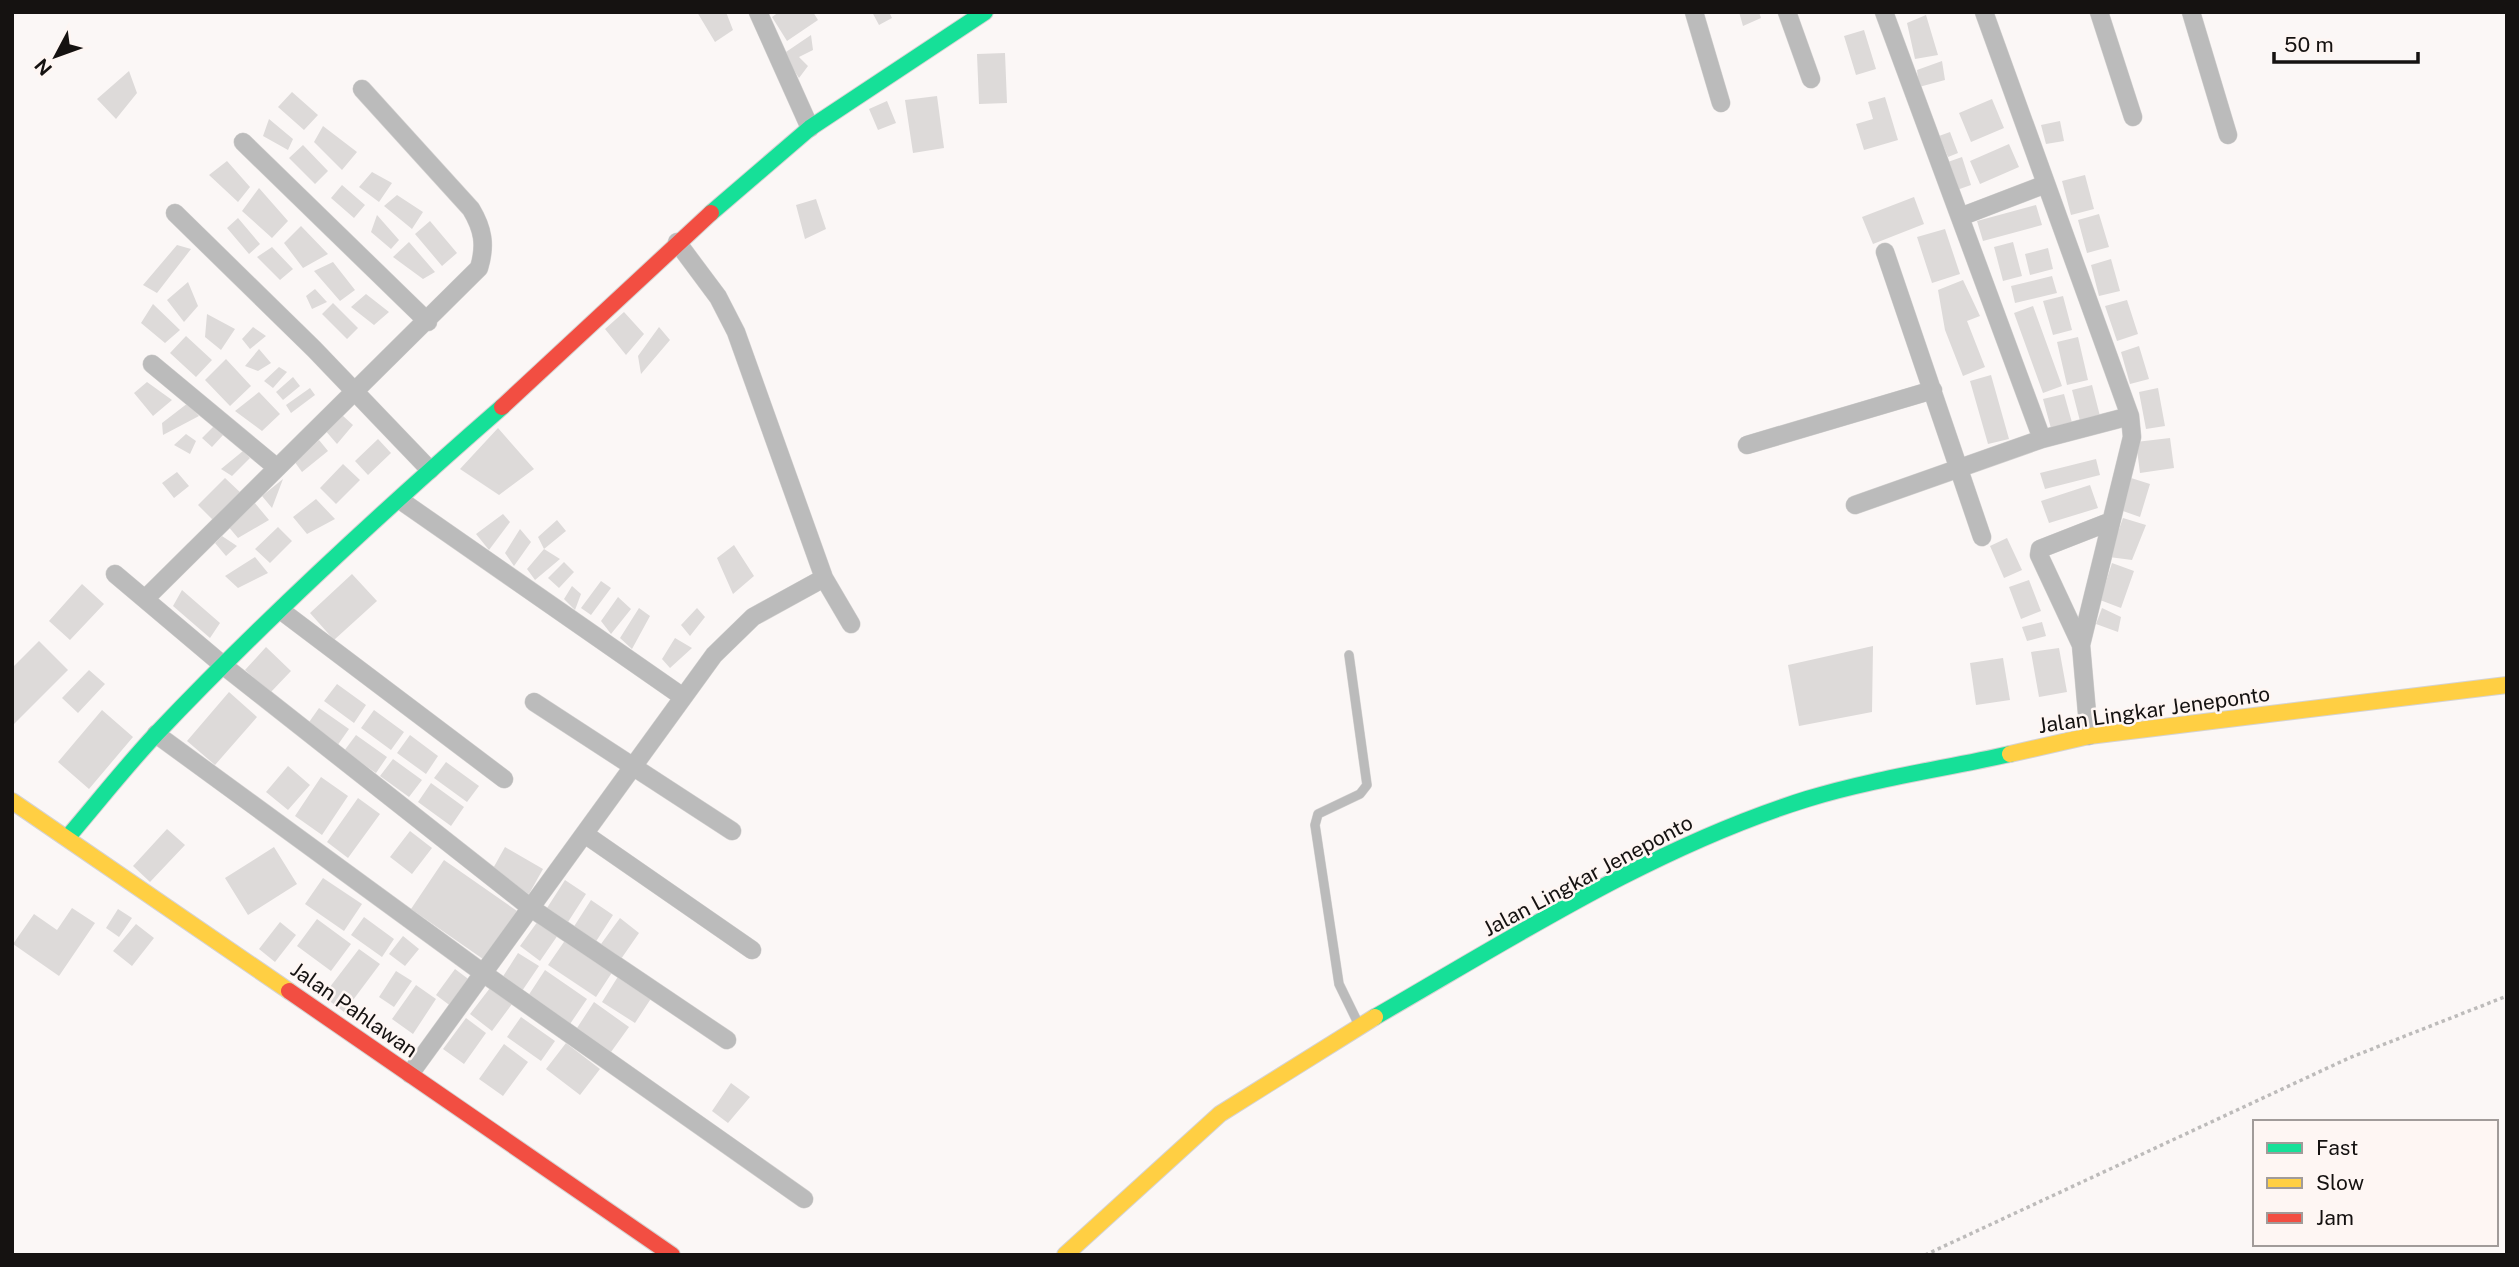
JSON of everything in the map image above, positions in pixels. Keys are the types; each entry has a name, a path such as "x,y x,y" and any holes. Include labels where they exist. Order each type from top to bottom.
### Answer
{"main road":[{"path":"67,838 156,734 225,666 430,470 526,386 677,242 810,128 895,69 985,12"},
{"name":"Jalan Lingkar Jeneponto","path":"1065,1255 1220,1114 1360,1026 1531,928 1688,844 1808,799 2089,736 2507,685"},
{"name":"Jalan Pahlawan","path":"12,801 672,1255"}],"street":[{"path":"758,12 810,128"},
{"path":"1694,12 1721,103"},
{"path":"1787,12 1811,79"},
{"path":"1884,12 2042,439"},
{"path":"1984,12 2130,416 2132,437 2081,645 2089,736"},
{"path":"2099,12 2133,117"},
{"path":"2191,12 2228,135"},
{"path":"146,598 353,390 428,322 479,268 484,253 482,228 471,209 362,89"},
{"path":"243,142 428,322"},
{"path":"1960,217 2046,184"},
{"path":"175,213 430,470"},
{"path":"677,242 718,297 736,332 824,578 851,624"},
{"path":"1885,252 1982,537"},
{"path":"152,364 276,467"},
{"path":"1747,445 1933,390"},
{"path":"1855,505 2042,439 2130,416"},
{"path":"400,500 682,697"},
{"path":"2081,645 2039,555 2040,549 2109,522"},
{"path":"115,574 225,666 531,908 727,1040"},
{"path":"410,1074 586,835 714,655 753,617 824,578"},
{"path":"283,612 504,779"},
{"path":"534,702 732,831"},
{"path":"156,734 483,973 804,1199"},
{"path":"586,835 752,950"}],"lane":[{"path":"1349,655 1367,785 1360,794 1318,814 1315,825 1339,984 1360,1026"}],"path":[{"path":"1926,1255 2349,1058 2507,996"}],"building":[{"path":"697,12 726,12 733,30 715,42"},
{"path":"779,12 813,12 818,20 787,41 772,17"},
{"path":"872,12 889,12 892,18 879,25"},
{"path":"1739,12 1759,12 1761,18 1743,26"},
{"path":"1926,15 1938,55 1915,59 1907,23"},
{"path":"1864,30 1876,69 1856,75 1844,36"},
{"path":"811,35 813,50 799,57 808,66 799,78 783,54"},
{"path":"1005,53 1007,103 979,104 977,54"},
{"path":"1942,61 1945,80 1919,87 1917,70"},
{"path":"129,71 137,93 116,119 97,99"},
{"path":"292,92 318,115 304,130 278,107"},
{"path":"937,96 944,148 913,153 905,100"},
{"path":"1885,97 1898,140 1864,150 1856,124 1873,119 1868,102"},
{"path":"1992,99 2004,128 1971,142 1959,113"},
{"path":"887,101 896,123 878,130 869,109"},
{"path":"269,119 293,139 288,150 263,136"},
{"path":"2060,121 2064,141 2046,144 2041,125"},
{"path":"323,126 357,152 342,170 314,142"},
{"path":"1950,132 1958,153 1948,157 1939,136"},
{"path":"2009,144 2019,167 1980,184 1970,161"},
{"path":"303,145 328,171 315,184 289,158"},
{"path":"1962,157 1971,185 1954,191 1945,163"},
{"path":"227,161 250,187 238,202 209,175"},
{"path":"372,172 392,183 379,202 359,187"},
{"path":"2085,175 2094,209 2071,215 2062,181"},
{"path":"342,185 365,205 354,218 331,198"},
{"path":"259,188 288,221 272,238 242,211"},
{"path":"397,195 423,212 412,229 384,206"},
{"path":"1914,197 1924,224 1873,244 1862,217"},
{"path":"816,199 826,229 805,239 796,205"},
{"path":"2036,205 2042,225 1983,241 1977,221"},
{"path":"2099,214 2109,247 2087,253 2078,220"},
{"path":"377,215 399,240 391,249 371,232"},
{"path":"238,218 260,244 249,254 227,228"},
{"path":"430,221 457,253 442,266 415,234"},
{"path":"301,226 328,254 303,268 284,243"},
{"path":"1945,229 1960,274 1932,283 1917,237"},
{"path":"409,242 435,272 423,279 393,257"},
{"path":"2013,242 2022,276 2003,281 1994,247"},
{"path":"177,245 191,249 157,293 143,285"},
{"path":"272,247 293,269 280,280 257,257"},
{"path":"2048,248 2053,269 2030,275 2025,254"},
{"path":"2111,259 2120,291 2099,296 2091,265"},
{"path":"333,262 355,290 340,301 314,271"},
{"path":"2052,276 2057,293 2015,303 2011,286"},
{"path":"1963,280 1980,316 1967,321 1985,367 1963,376 1945,330 1938,290"},
{"path":"188,282 198,306 184,322 167,300"},
{"path":"315,289 327,302 312,309 306,296"},
{"path":"366,294 389,312 374,325 351,307"},
{"path":"2063,296 2072,330 2053,335 2043,301"},
{"path":"2127,300 2138,334 2117,341 2105,306"},
{"path":"333,303 358,328 347,339 322,314"},
{"path":"153,304 180,330 165,343 141,323"},
{"path":"2033,306 2062,386 2043,393 2014,313"},
{"path":"624,312 644,334 626,355 605,329"},
{"path":"207,314 235,329 221,350 205,337"},
{"path":"253,327 266,336 250,349 242,339"},
{"path":"659,327 670,340 641,374 638,356"},
{"path":"186,336 212,360 196,377 170,353"},
{"path":"2078,337 2088,380 2067,385 2057,342"},
{"path":"2139,346 2149,379 2130,384 2121,352"},
{"path":"259,349 271,363 258,371 245,366"},
{"path":"226,359 251,386 230,406 205,380"},
{"path":"279,367 287,372 273,388 264,381"},
{"path":"1991,375 2009,439 1988,444 1970,381"},
{"path":"293,377 300,386 283,400 276,392"},
{"path":"147,382 172,400 153,416 134,393"},
{"path":"2092,385 2100,416 2080,421 2072,390"},
{"path":"310,388 315,395 291,413 286,405"},
{"path":"2158,388 2165,426 2146,429 2139,392"},
{"path":"259,392 280,414 262,431 235,411"},
{"path":"2064,394 2073,426 2052,432 2043,399"},
{"path":"188,403 199,416 163,435 162,423"},
{"path":"342,415 353,425 337,444 324,429"},
{"path":"215,425 224,434 212,447 202,438"},
{"path":"498,428 534,469 499,495 460,469"},
{"path":"186,434 196,441 190,454 174,445"},
{"path":"2170,438 2174,468 2140,473 2136,442"},
{"path":"378,439 391,453 368,475 355,461"},
{"path":"319,440 328,451 302,472 294,461"},
{"path":"243,451 250,458 232,476 221,469"},
{"path":"2096,459 2100,475 2045,489 2040,473"},
{"path":"343,464 360,480 336,504 320,488"},
{"path":"177,472 189,486 174,498 162,483"},
{"path":"225,478 243,495 216,523 198,505"},
{"path":"2131,478 2150,484 2140,517 2120,510"},
{"path":"283,479 272,508 262,496"},
{"path":"2090,485 2098,508 2049,523 2041,501"},
{"path":"316,499 335,519 307,534 293,517"},
{"path":"254,502 269,520 238,538 227,525"},
{"path":"503,514 510,522 489,550 476,534"},
{"path":"2123,518 2146,525 2132,560 2109,557"},
{"path":"557,520 566,531 544,549 538,537"},
{"path":"278,527 292,541 270,563 255,549"},
{"path":"520,529 531,542 514,566 505,553"},
{"path":"222,536 237,546 226,556 215,543"},
{"path":"2007,538 2022,570 2004,578 1990,546"},
{"path":"734,545 754,576 733,594 717,558"},
{"path":"544,549 560,559 535,580 527,569"},
{"path":"255,557 268,573 238,588 225,576"},
{"path":"564,562 574,572 559,588 548,578"},
{"path":"2112,563 2134,571 2121,608 2100,600"},
{"path":"352,574 377,601 334,640 310,613"},
{"path":"2029,580 2041,611 2021,619 2009,587"},
{"path":"601,581 611,588 591,615 581,608"},
{"path":"82,584 104,604 70,640 49,621"},
{"path":"572,586 581,594 575,610 564,599"},
{"path":"182,590 220,623 210,638 173,606"},
{"path":"618,597 631,609 611,634 601,621"},
{"path":"639,608 650,616 632,649 620,638"},
{"path":"697,608 705,617 690,636 681,625"},
{"path":"2102,608 2121,617 2118,632 2096,624"},
{"path":"2042,622 2046,636 2027,641 2022,627"},
{"path":"675,638 692,648 670,668 662,659"},
{"path":"39,641 68,670 12,726 12,668"},
{"path":"1873,646 1872,712 1799,726 1788,665"},
{"path":"266,647 291,671 270,693 245,670"},
{"path":"2059,648 2067,692 2039,697 2031,652"},
{"path":"2003,658 2010,700 1976,705 1970,663"},
{"path":"89,670 105,684 78,713 62,698"},
{"path":"337,684 366,705 354,723 324,701"},
{"path":"229,692 257,717 215,765 187,741"},
{"path":"319,708 349,729 337,746 307,725"},
{"path":"102,710 133,737 89,789 58,762"},
{"path":"374,710 404,732 391,750 361,728"},
{"path":"356,735 387,757 376,773 344,751"},
{"path":"410,735 438,756 426,774 397,753"},
{"path":"393,759 422,780 409,797 380,776"},
{"path":"446,762 479,786 467,802 434,778"},
{"path":"288,766 310,785 288,810 266,792"},
{"path":"321,777 348,796 322,835 295,816"},
{"path":"431,783 464,807 451,826 418,802"},
{"path":"358,798 380,814 348,858 327,842"},
{"path":"167,829 185,845 150,882 133,866"},
{"path":"410,831 432,848 412,874 390,857"},
{"path":"274,847 297,884 248,915 225,878"},
{"path":"505,847 543,869 529,894 491,872"},
{"path":"444,860 517,911 483,959 411,909"},
{"path":"323,878 362,904 344,931 305,904"},
{"path":"565,880 586,894 568,922 547,908"},
{"path":"591,900 613,915 595,943 573,928"},
{"path":"72,908 95,923 59,976 13,944 34,914 57,930"},
{"path":"118,909 132,918 119,937 106,928"},
{"path":"364,917 394,939 382,957 351,935"},
{"path":"620,918 639,933 621,959 601,944"},
{"path":"317,919 351,944 331,971 297,946"},
{"path":"538,921 558,935 540,961 520,946"},
{"path":"280,922 296,935 275,962 259,949"},
{"path":"136,924 154,938 132,966 113,951"},
{"path":"403,936 419,949 405,966 389,954"},
{"path":"566,939 613,971 596,997 548,965"},
{"path":"359,949 380,964 344,1012 323,996"},
{"path":"518,953 539,966 522,991 502,978"},
{"path":"455,969 471,981 452,1007 436,995"},
{"path":"545,970 587,999 570,1024 528,996"},
{"path":"396,971 412,981 394,1007 379,997"},
{"path":"619,975 652,997 635,1023 602,1002"},
{"path":"416,985 436,999 413,1034 392,1019"},
{"path":"490,988 512,1004 492,1031 470,1014"},
{"path":"594,1002 629,1027 611,1052 577,1028"},
{"path":"521,1017 555,1041 541,1061 507,1037"},
{"path":"466,1018 486,1033 464,1064 443,1049"},
{"path":"566,1043 600,1069 580,1095 546,1069"},
{"path":"504,1044 528,1062 503,1096 479,1079"},
{"path":"731,1083 750,1097 728,1123 712,1111"}],"traffic: fast":[{"path":"711,213 810,128 985,12"},
{"path":"67,838 145,746 240,648 370,525 502,407"},
{"path":"1375,1017 1585,896 1694,842 1807,799 2010,754"}],"traffic: slow":[{"path":"2010,754 2089,736 2507,685"},
{"path":"12,801 289,991"},
{"path":"1065,1255 1220,1114 1375,1017"}],"traffic: jam":[{"path":"502,407 711,213"},
{"path":"289,991 672,1255"}]}
